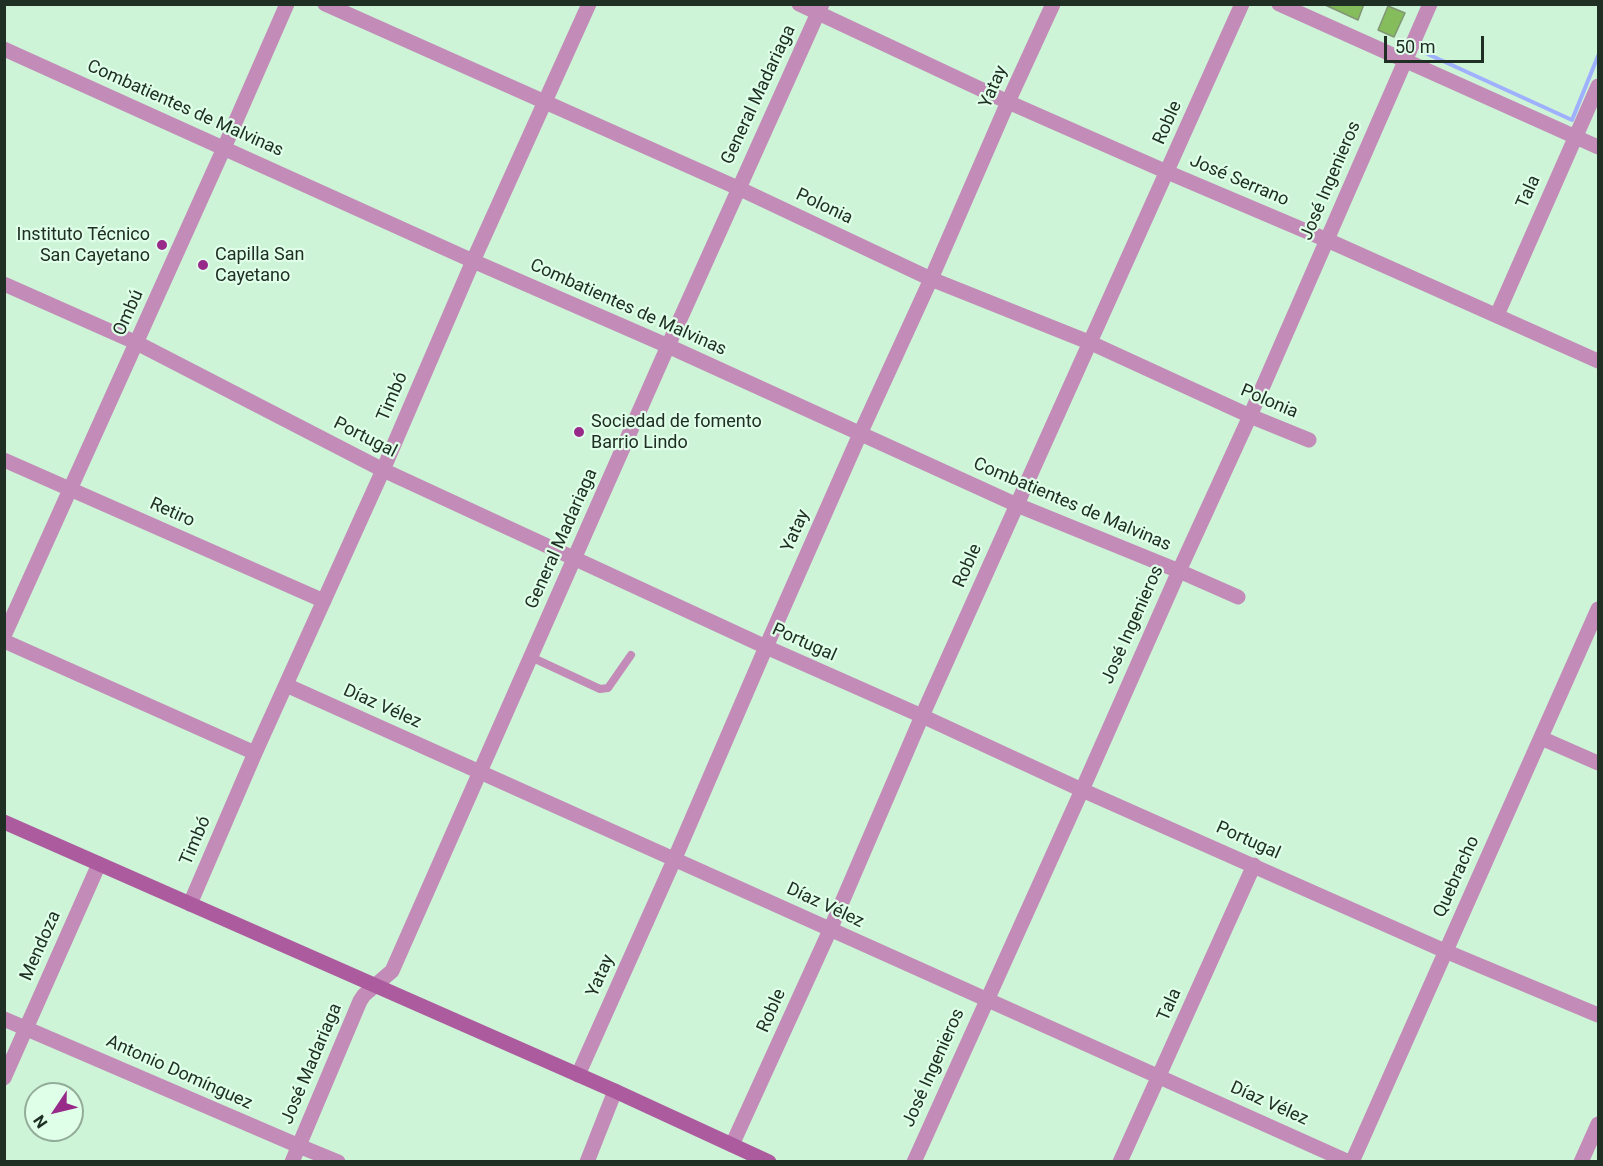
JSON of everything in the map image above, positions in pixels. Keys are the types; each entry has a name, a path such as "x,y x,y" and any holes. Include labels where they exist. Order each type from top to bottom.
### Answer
{"main road":[{"path":"4,822 769,1161"}],"street":[{"name":"Ombú","path":"4,636 137,343 286,4"},
{"name":"Polonia","path":"325,4 738,188 931,279 1091,343 1250,416 1310,440"},
{"name":"Timbó","path":"190,904 588,4"},
{"name":"José Serrano","path":"799,4 820,9 1008,102 1599,361"},
{"name":"Yatay","path":"578,1075 860,434 1053,4"},
{"name":"Roble","path":"732,1145 1242,4"},
{"path":"1279,4 1599,147"},
{"name":"José Ingenieros","path":"914,1161 1250,416 1430,4"},
{"name":"General Madariaga","path":"375,985 392,971 738,188 820,9"},
{"name":"Combatientes de Malvinas","path":"4,49 1017,505 1238,597"},
{"name":"Tala","path":"1497,315 1599,86"},
{"name":"Portugal","path":"4,284 137,343 383,470 766,647 1445,951 1599,1015"},
{"name":"Retiro","path":"4,460 324,601"},
{"name":"Quebracho","path":"1350,1161 1599,609"},
{"path":"4,641 255,753"},
{"name":"Díaz Vélez","path":"286,685 1350,1161"},
{"path":"1541,738 1599,763"},
{"name":"Mendoza","path":"4,1078 99,864"},
{"name":"Tala","path":"1120,1161 1254,865"},
{"name":"José Madariaga","path":"292,1161 360,1001 375,985"},
{"name":"Antonio Domínguez","path":"4,1019 338,1161"},
{"path":"587,1161 615,1091"},
{"path":"1581,1161 1599,1124"}],"lane":[{"path":"531,657 600,689 608,688 631,655"}],"building":[{"path":"1323,4 1364,4 1358,20"},
{"path":"1388,6 1405,13 1394,37 1378,30"}],"waterway":[{"path":"1421,51 1572,120 1598,56"}],"place":[{"name":"Instituto Técnico San Cayetano","path":"162,245"},
{"name":"Capilla San Cayetano","path":"203,265"},
{"name":"Sociedad de fomento Barrio Lindo","path":"579,432"}]}
